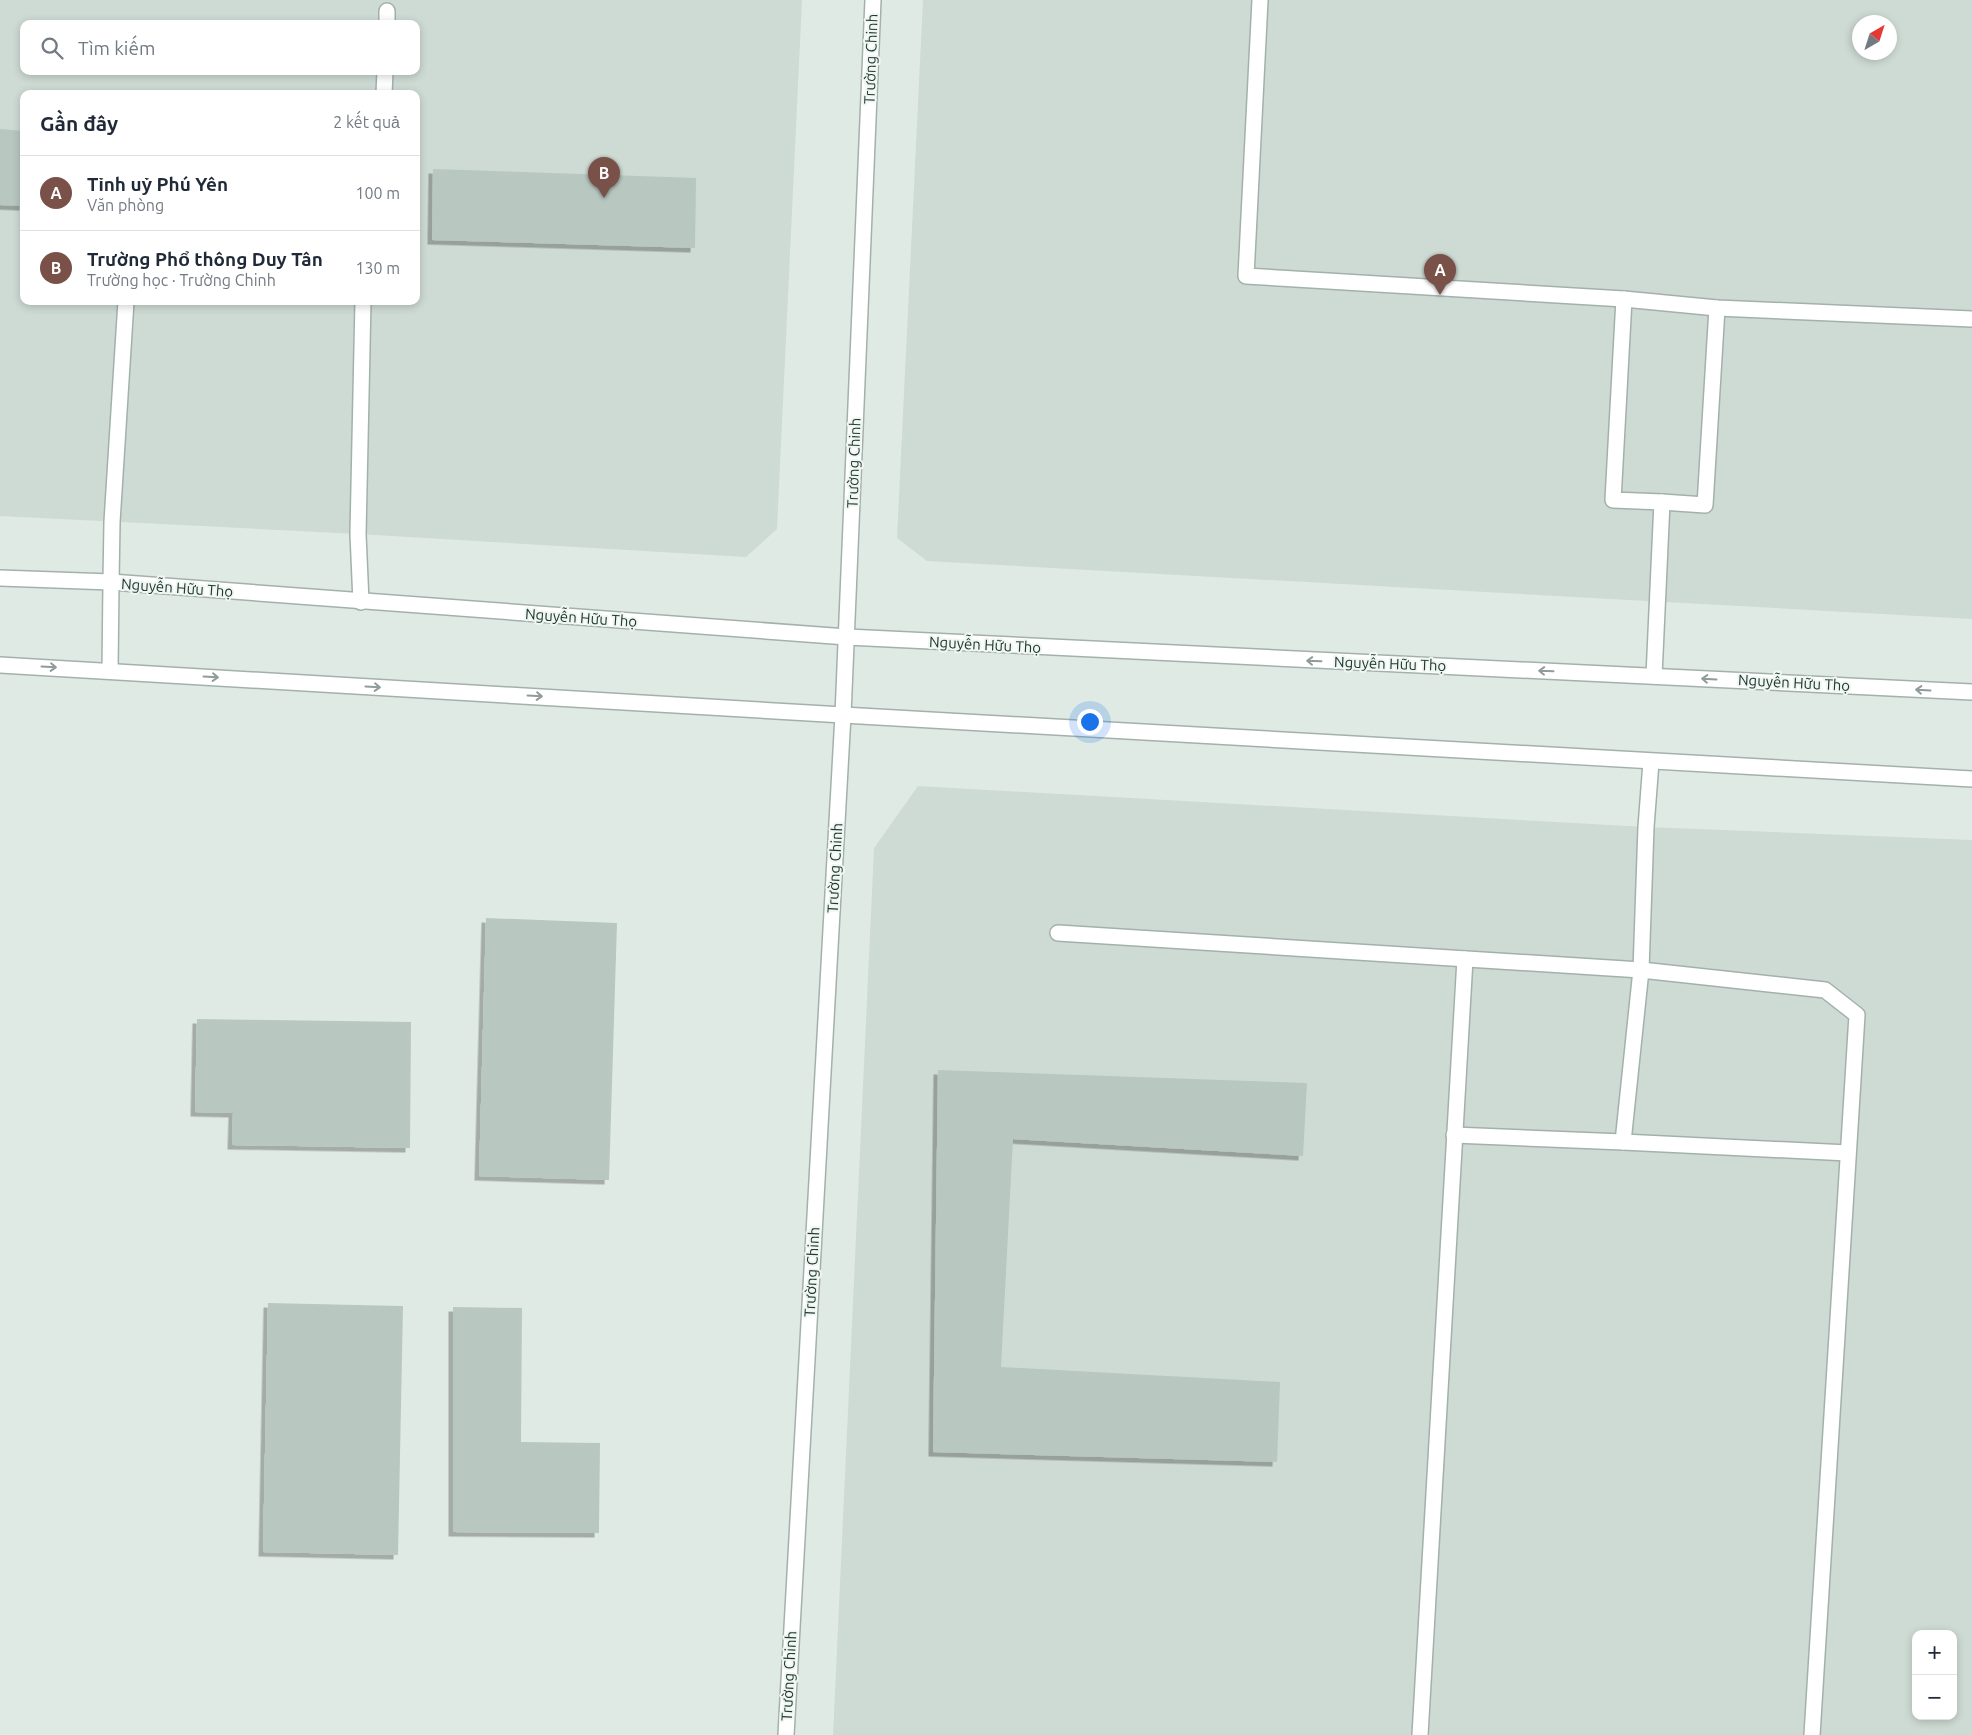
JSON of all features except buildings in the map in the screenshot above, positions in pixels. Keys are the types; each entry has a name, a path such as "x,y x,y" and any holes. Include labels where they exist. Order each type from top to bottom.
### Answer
{"street":[{"name":"Trường Chinh","path":"786,1735 847,637 873,0"},
{"path":"1260,0 1246,276 1624,299 1717,308 1972,319"},
{"path":"384,90 385,75"},
{"path":"1624,299 1613,500 1705,505 1717,308"},
{"path":"110,671 112,522 126,305"},
{"path":"361,602 358,534 363,305"},
{"path":"1654,676 1662,502"},
{"name":"Nguyễn Hữu Thọ","path":"0,578 111,582 847,637 1199,656 1972,692"},
{"path":"0,665 1651,762 1972,779"},
{"path":"1623,1142 1641,970 1646,827 1651,762"},
{"path":"1058,932 1641,970 1825,990 1856,1015 1812,1735"},
{"path":"1420,1735 1465,958"},
{"path":"1454,1135 1848,1153"}],"shaded area":[{"path":"0,0 802,0 777,529 746,557 358,534 0,516"},
{"path":"923,0 1972,0 1972,619 927,561 897,538"},
{"path":"918,786 1646,827 1972,840 1972,1735 833,1735 874,848"}],"place":[{"name":"Trường Phổ thông Duy Tân","path":"604,198"},
{"name":"Tỉnh uỷ Phú Yên","path":"1440,295"}]}
